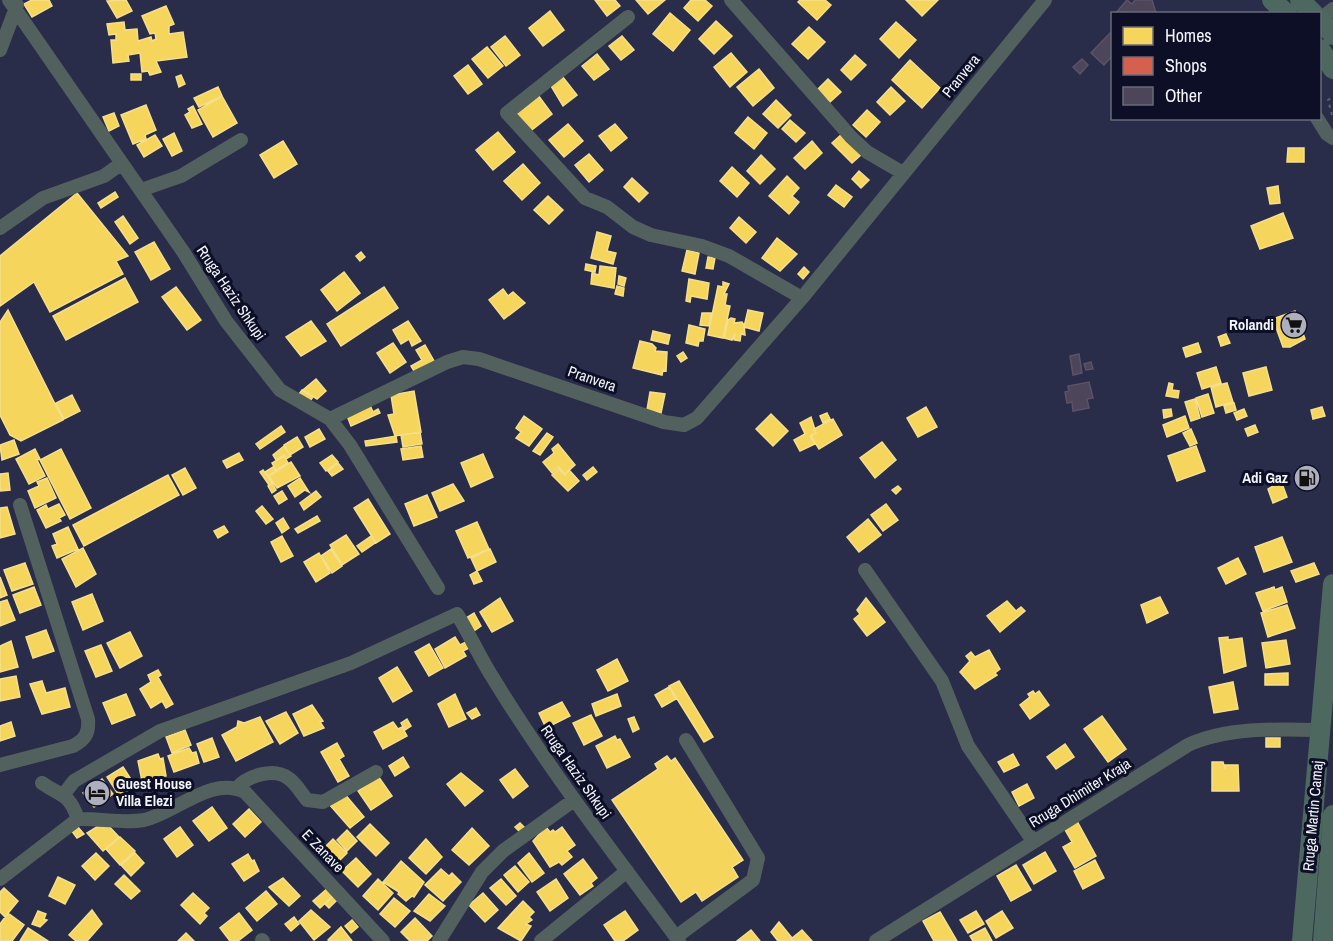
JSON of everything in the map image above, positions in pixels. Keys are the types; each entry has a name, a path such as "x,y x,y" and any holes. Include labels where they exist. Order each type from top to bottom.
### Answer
{"highway":[{"path":"1272,0 1285,12"},
{"path":"1300,0 1312,12"},
{"path":"1321,20 1333,35"},
{"path":"1321,51 1333,69"},
{"name":"Rruga Martin Camaj","path":"1302,941 1333,584"},
{"name":"Rruga Martin Camaj","path":"1323,941 1331,876 1333,815"}],"street":[{"path":"731,0 851,137 867,152 903,173"},
{"name":"Pranvera","path":"330,419 447,362 463,357 479,359 664,422 684,425 698,418 802,298 1045,0"},
{"path":"0,51 15,3"},
{"name":"Rruga Haziz Shkupi","path":"15,3 226,321 280,390 330,419 350,445 438,588"},
{"path":"1321,18 1333,9"},
{"path":"628,17 507,112 585,198 607,207 651,235 715,249 802,298"},
{"path":"1323,114 1327,134 1333,138"},
{"path":"141,190 181,176 241,140"},
{"path":"0,228 42,198 104,176 122,163"},
{"path":"0,765 74,746 84,741 89,731 88,719 20,505"},
{"path":"865,570 942,681 968,746 1033,841"},
{"name":"Rruga Haziz Shkupi","path":"64,794 74,781 160,731 351,663 457,614 492,676 574,800 677,939"},
{"name":"Rruga Dhimiter Kraja","path":"876,941 1033,841 1206,736 1320,730"},
{"path":"677,939 753,880 758,865 758,858 686,740"},
{"path":"0,879 78,819 129,822 147,819 178,803 214,790 237,788 245,778 277,772 289,778 307,800 323,802 376,772"},
{"path":"42,783 64,794 72,802 78,819"},
{"name":"E Zanave","path":"237,788 245,792 383,941"},
{"path":"439,941 482,872 503,851 574,800"},
{"path":"541,941 627,871"}],"path":[{"path":"1323,114 1328,100 1333,97"},
{"path":"1323,114 1333,108"},
{"path":"1323,114 1333,117"}],"building: Homes":[{"path":"32,0 49,0 52,6 32,17 24,4"},
{"path":"126,0 132,11 117,18 107,1"},
{"path":"595,0 615,0 620,6 607,16"},
{"path":"636,0 665,0 648,14"},
{"path":"691,0 705,0 712,6 698,21 684,8"},
{"path":"800,0 825,0 831,5 817,20 798,2"},
{"path":"906,0 938,0 922,16"},
{"path":"166,6 174,24 169,26 169,34 183,32 187,57 156,61 161,72 150,75 148,71 142,72 140,53 128,55 129,61 113,63 111,40 116,40 116,34 109,35 107,24 124,22 125,30 137,29 138,41 151,37 152,41 156,39 155,33 150,34 142,16"},
{"path":"550,11 564,30 543,46 529,28"},
{"path":"670,13 690,30 673,51 653,34"},
{"path":"716,21 732,36 714,54 699,39"},
{"path":"896,22 916,40 899,58 880,39"},
{"path":"809,27 825,42 808,59 792,44"},
{"path":"505,36 520,55 506,66 491,47"},
{"path":"622,36 634,50 621,60 609,46"},
{"path":"487,47 503,66 488,78 472,59"},
{"path":"731,53 747,72 730,87 714,67"},
{"path":"597,54 609,69 594,80 582,66"},
{"path":"855,55 866,65 851,80 841,70"},
{"path":"910,60 940,88 922,108 892,80"},
{"path":"468,65 482,84 468,94 454,76"},
{"path":"759,69 774,88 753,106 737,87"},
{"path":"131,74 141,74 141,80 131,80"},
{"path":"181,75 185,84 179,87 176,77"},
{"path":"562,76 577,95 563,106 551,86"},
{"path":"828,79 841,92 830,102 817,90"},
{"path":"218,87 222,96 199,107 194,98"},
{"path":"891,87 905,101 890,115 877,102"},
{"path":"538,95 552,114 528,133 514,114"},
{"path":"222,96 237,123 213,137 198,110"},
{"path":"776,100 791,115 778,128 763,114"},
{"path":"146,105 156,130 145,135 146,139 133,144 121,115"},
{"path":"193,106 202,124 192,128 185,115"},
{"path":"867,110 880,122 866,137 853,125"},
{"path":"114,113 119,126 109,131 103,117"},
{"path":"748,117 767,133 754,149 735,133"},
{"path":"790,120 805,133 796,142 782,129"},
{"path":"568,124 583,141 564,157 549,140"},
{"path":"615,124 627,138 611,151 599,136"},
{"path":"498,132 515,152 493,170 476,150"},
{"path":"174,133 182,151 172,156 163,139"},
{"path":"842,134 862,154 852,163 832,143"},
{"path":"155,135 162,146 144,157 137,145"},
{"path":"283,141 297,164 274,178 260,155"},
{"path":"812,141 822,153 805,169 794,158"},
{"path":"1288,148 1304,148 1304,162 1287,162"},
{"path":"589,154 603,170 589,182 575,165"},
{"path":"761,155 775,169 760,184 747,171"},
{"path":"523,164 540,183 522,200 504,181"},
{"path":"732,167 749,183 737,197 720,181"},
{"path":"859,171 869,180 861,188 852,179"},
{"path":"787,176 799,188 792,196 799,202 789,214 769,196"},
{"path":"632,178 648,193 639,202 624,187"},
{"path":"836,185 852,197 844,207 828,195"},
{"path":"1278,186 1280,203 1270,204 1267,188"},
{"path":"115,192 118,197 101,208 98,203"},
{"path":"77,193 128,256 116,261 123,274 50,312 34,282 0,306 0,256"},
{"path":"548,196 563,210 549,224 534,210"},
{"path":"1283,213 1293,238 1260,249 1251,226"},
{"path":"123,216 138,238 130,244 115,222"},
{"path":"739,217 756,232 746,243 730,228"},
{"path":"597,232 611,236 607,251 616,253 613,264 591,258"},
{"path":"777,238 797,254 780,271 762,258"},
{"path":"154,242 170,269 151,280 135,252"},
{"path":"687,250 699,253 695,274 682,271"},
{"path":"361,252 365,257 360,261 356,256"},
{"path":"708,257 715,258 713,269 706,268"},
{"path":"586,264 596,266 595,272 585,270"},
{"path":"600,266 616,268 614,288 591,284 592,273 599,275"},
{"path":"804,267 809,272 803,279 798,274"},
{"path":"344,272 360,293 337,311 321,290"},
{"path":"619,276 626,278 624,286 618,284"},
{"path":"125,278 138,302 66,340 53,316"},
{"path":"689,279 709,283 707,299 691,296 690,302 686,301"},
{"path":"723,282 729,284 724,294 727,294 725,305 730,306 723,338 708,335 718,286 723,287"},
{"path":"617,286 624,288 623,296 615,294"},
{"path":"176,287 201,320 187,330 162,297"},
{"path":"384,287 398,308 341,346 327,324"},
{"path":"503,289 508,296 513,292 525,303 504,319 489,300"},
{"path":"8,310 63,420 21,441 10,435 0,415 0,322"},
{"path":"748,310 763,313 759,331 744,327"},
{"path":"1295,311 1305,339 1290,347 1283,347 1273,319"},
{"path":"702,313 711,313 709,326 700,325"},
{"path":"735,319 734,323 742,322 744,325 745,335 741,334 740,341 734,340 735,333 732,340 724,338 728,320"},
{"path":"311,321 326,341 301,356 286,337"},
{"path":"408,321 421,341 412,346 409,339 401,344 393,330"},
{"path":"689,325 705,329 703,341 699,341 698,346 686,343"},
{"path":"653,331 670,335 668,344 651,340"},
{"path":"1226,334 1230,343 1221,346 1218,337"},
{"path":"640,341 652,344 656,348 655,351 667,352 666,371 663,370 662,375 633,368"},
{"path":"393,343 406,362 390,373 377,353"},
{"path":"1198,343 1201,352 1186,357 1183,348"},
{"path":"425,345 434,361 414,371 411,366 422,360 416,350"},
{"path":"683,352 687,358 681,362 677,356"},
{"path":"1216,367 1221,383 1202,389 1197,373"},
{"path":"1266,367 1272,390 1249,396 1243,373"},
{"path":"316,379 326,391 317,399 303,390"},
{"path":"1169,383 1173,384 1172,390 1179,391 1178,398 1166,396"},
{"path":"1227,383 1233,402 1216,407 1211,387"},
{"path":"302,390 313,397 310,401 299,394"},
{"path":"414,391 421,432 395,436 388,415 394,414 391,395"},
{"path":"650,392 665,394 661,413 647,410"},
{"path":"1208,394 1214,413 1202,417 1196,398"},
{"path":"72,395 80,411 64,419 56,403"},
{"path":"1195,399 1200,418 1191,421 1185,402"},
{"path":"369,403 373,412 378,409 380,413 351,426 346,413"},
{"path":"1234,403 1236,410 1226,413 1224,406"},
{"path":"926,407 937,427 918,437 907,418"},
{"path":"1322,407 1325,416 1313,419 1311,410"},
{"path":"1171,409 1172,416 1164,418 1163,410"},
{"path":"1244,409 1247,416 1237,420 1234,413"},
{"path":"827,413 830,419 823,423 820,416"},
{"path":"771,414 788,431 773,446 756,429"},
{"path":"524,416 542,429 529,446 516,438 521,432 516,428"},
{"path":"1185,416 1189,428 1167,437 1163,425"},
{"path":"811,417 816,433 810,436 815,444 800,451 794,440 805,434 800,423"},
{"path":"833,419 842,435 819,449 811,436 816,433 814,429"},
{"path":"1255,425 1258,432 1248,436 1245,429"},
{"path":"281,426 285,432 260,449 256,444"},
{"path":"319,429 325,439 310,447 305,437"},
{"path":"1191,429 1197,443 1190,446 1183,433"},
{"path":"420,432 422,444 403,447 401,435"},
{"path":"547,433 553,437 540,455 533,451"},
{"path":"396,436 397,442 366,446 365,441"},
{"path":"297,437 303,447 290,455 284,445"},
{"path":"14,440 19,454 2,460 0,445"},
{"path":"882,442 896,460 875,478 860,458"},
{"path":"558,444 575,465 565,474 559,467 552,473 543,462 554,453 552,449"},
{"path":"284,446 291,456 286,459 284,455 276,460 273,455"},
{"path":"421,446 423,457 403,460 401,449"},
{"path":"1196,446 1205,471 1177,481 1168,456"},
{"path":"35,449 40,459 37,460 45,476 29,484 16,459"},
{"path":"61,449 91,508 70,519 40,460"},
{"path":"239,453 243,460 227,468 223,461"},
{"path":"483,454 493,477 471,487 461,463"},
{"path":"332,455 338,462 326,471 320,463"},
{"path":"284,456 288,463 276,470 272,463"},
{"path":"291,462 300,476 277,488 269,476"},
{"path":"338,463 343,469 332,476 328,471"},
{"path":"273,467 276,471 268,476 265,472"},
{"path":"593,467 597,472 587,480 583,475"},
{"path":"185,468 196,488 183,495 172,475"},
{"path":"559,469 565,475 569,470 579,481 568,491 552,475"},
{"path":"263,470 272,483 269,485 260,472"},
{"path":"8,473 10,490 0,491 0,474"},
{"path":"168,475 179,495 84,546 73,525"},
{"path":"47,478 56,498 35,508 28,491 39,486 37,482"},
{"path":"300,478 309,492 305,490 295,497 288,486"},
{"path":"1281,481 1287,497 1273,503 1268,489"},
{"path":"272,483 276,490 272,493 268,486"},
{"path":"453,484 464,501 440,511 432,493"},
{"path":"898,486 901,489 896,494 892,490"},
{"path":"282,491 287,499 279,504 274,496"},
{"path":"316,491 321,497 304,510 300,503"},
{"path":"427,495 437,517 414,526 405,504"},
{"path":"368,499 390,534 376,543 354,508"},
{"path":"59,504 65,515 59,518 61,521 46,528 37,510 46,505 48,509"},
{"path":"886,504 898,520 883,531 871,515"},
{"path":"262,506 273,519 266,524 256,511"},
{"path":"7,507 15,534 0,538 0,508"},
{"path":"317,516 320,521 298,533 295,529"},
{"path":"283,518 289,528 282,533 276,523"},
{"path":"868,519 881,535 859,552 847,537"},
{"path":"477,522 489,549 468,558 456,531"},
{"path":"224,526 228,532 218,538 214,531"},
{"path":"68,527 78,549 57,558 52,546 57,544 53,534"},
{"path":"346,535 359,554 342,565 330,545"},
{"path":"282,536 293,556 281,562 271,542"},
{"path":"371,536 375,543 362,552 357,546"},
{"path":"1282,537 1292,562 1264,572 1255,547"},
{"path":"83,548 96,574 76,587 62,559"},
{"path":"331,549 342,566 332,573 321,556"},
{"path":"490,549 496,562 477,571 471,558"},
{"path":"319,553 330,573 316,582 304,562"},
{"path":"1238,558 1246,574 1226,584 1218,568"},
{"path":"25,563 33,584 12,591 4,570"},
{"path":"1314,563 1319,574 1296,582 1291,571"},
{"path":"477,571 482,581 474,584 470,575"},
{"path":"0,577 7,595 0,598"},
{"path":"34,587 41,605 20,613 13,595"},
{"path":"1274,587 1275,590 1282,587 1287,602 1263,611 1256,593"},
{"path":"92,594 103,621 83,630 72,602"},
{"path":"1160,597 1168,613 1147,623 1141,605"},
{"path":"500,598 513,621 492,632 480,612"},
{"path":"866,598 885,622 867,636 854,619 860,614 857,610"},
{"path":"7,600 15,620 0,626 0,602"},
{"path":"1007,601 1016,611 1021,607 1025,611 1000,632 987,616"},
{"path":"1287,605 1295,628 1268,637 1261,613"},
{"path":"474,613 481,626 474,631 466,618"},
{"path":"46,630 54,651 33,658 26,637"},
{"path":"130,632 142,656 120,668 107,643"},
{"path":"455,637 460,645 466,642 469,648 463,651 466,656 445,668 435,649"},
{"path":"1228,637 1228,640 1242,638 1246,666 1224,673 1219,638"},
{"path":"1286,640 1290,664 1266,668 1262,643"},
{"path":"11,641 18,667 0,672 0,646"},
{"path":"429,644 443,668 429,676 415,652"},
{"path":"101,645 112,671 96,677 85,651"},
{"path":"989,650 1000,669 995,673 997,675 975,689 960,672 970,661 966,656 971,652 975,657"},
{"path":"617,659 628,681 608,691 597,670"},
{"path":"397,667 412,691 393,702 379,678"},
{"path":"158,670 161,675 158,677 173,704 166,708 162,701 151,708 140,689 151,682 148,675"},
{"path":"1288,673 1288,685 1265,685 1265,674"},
{"path":"16,676 20,697 0,701 0,679"},
{"path":"42,681 46,693 65,688 70,707 42,714 30,684"},
{"path":"679,681 713,737 704,742 669,686"},
{"path":"1233,682 1238,709 1214,713 1209,687"},
{"path":"669,687 676,699 662,707 655,695"},
{"path":"1033,691 1035,694 1039,691 1049,705 1030,719 1020,705 1030,697 1028,694"},
{"path":"126,694 135,715 112,724 103,703"},
{"path":"455,694 466,719 449,727 438,704"},
{"path":"617,694 621,706 596,716 592,704"},
{"path":"562,702 570,716 546,728 539,713"},
{"path":"312,705 323,721 320,722 324,728 304,736 293,714"},
{"path":"476,708 480,715 472,719 467,713"},
{"path":"286,712 298,733 280,744 266,721"},
{"path":"591,715 602,736 584,745 573,723"},
{"path":"1102,716 1126,749 1108,762 1084,729"},
{"path":"260,717 273,742 236,761 222,735 237,727 238,721 244,723"},
{"path":"634,717 639,729 633,732 628,719"},
{"path":"407,719 411,726 405,730 401,723"},
{"path":"11,722 15,736 0,741 0,726"},
{"path":"393,722 398,729 402,727 407,736 383,749 374,732"},
{"path":"185,730 191,745 172,753 166,737"},
{"path":"615,736 617,740 620,739 630,757 607,768 596,746"},
{"path":"212,738 219,757 204,762 197,744"},
{"path":"1266,738 1280,738 1280,747 1266,747"},
{"path":"337,743 344,756 339,759 349,776 338,782 321,752"},
{"path":"1065,744 1074,757 1056,769 1047,757"},
{"path":"189,748 192,753 196,752 199,763 174,772 168,756"},
{"path":"158,754 160,759 163,758 166,776 142,781 138,761"},
{"path":"1013,754 1019,765 1004,772 998,762"},
{"path":"667,756 671,761 675,758 743,860 732,867 738,877 702,901 696,892 681,902 612,800 658,769 655,764"},
{"path":"403,757 409,767 395,776 389,766"},
{"path":"1212,762 1223,762 1225,769 1225,765 1238,765 1239,791 1212,791"},
{"path":"123,767 136,787 120,797 107,777"},
{"path":"515,769 528,786 513,798 500,780"},
{"path":"461,773 483,791 465,806 447,784"},
{"path":"378,776 392,796 371,810 358,791"},
{"path":"102,779 113,794 94,807 83,793"},
{"path":"1027,784 1034,798 1019,806 1012,792"},
{"path":"343,792 364,817 350,828 329,804"},
{"path":"212,807 227,828 209,841 193,821"},
{"path":"249,809 261,822 245,837 233,824"},
{"path":"1077,821 1096,856 1075,868 1063,847 1072,842 1064,828"},
{"path":"105,822 119,837 103,851 87,833"},
{"path":"520,823 525,828 520,832 515,827"},
{"path":"370,824 389,843 376,856 357,837"},
{"path":"77,826 84,834 77,838 71,830"},
{"path":"180,827 193,845 177,857 164,839"},
{"path":"546,827 550,832 553,830 555,832 562,827 575,845 567,851 572,857 562,865 559,862 550,867 533,841"},
{"path":"472,828 489,846 469,865 452,850"},
{"path":"347,830 357,841 347,851 337,840"},
{"path":"120,837 135,851 120,865 106,849"},
{"path":"333,839 347,853 335,865 320,852"},
{"path":"426,839 442,857 426,874 409,858"},
{"path":"1045,852 1056,871 1034,884 1023,865"},
{"path":"96,853 109,866 95,880 82,866"},
{"path":"135,853 144,863 131,876 121,865"},
{"path":"529,853 544,873 532,882 518,863"},
{"path":"248,854 259,871 244,881 232,864"},
{"path":"356,858 371,874 358,887 342,871"},
{"path":"583,859 597,878 591,883 593,886 580,895 564,874"},
{"path":"1095,860 1104,878 1083,889 1074,871"},
{"path":"401,861 424,882 414,897 406,901 398,894 399,892 383,882"},
{"path":"1016,865 1031,890 1011,901 997,876"},
{"path":"515,866 529,882 518,892 504,875"},
{"path":"441,869 449,876 452,873 461,882 443,901 425,885"},
{"path":"124,875 140,891 131,899 115,884"},
{"path":"58,877 75,885 65,904 49,896"},
{"path":"283,878 300,896 289,906 269,887"},
{"path":"378,879 393,893 378,910 363,896"},
{"path":"501,879 516,896 506,905 490,888"},
{"path":"556,879 568,898 550,911 537,892"},
{"path":"4,888 18,901 5,917 0,912 0,892"},
{"path":"328,888 335,894 320,908 313,901"},
{"path":"266,891 277,904 257,921 246,908"},
{"path":"193,893 209,908 204,913 207,916 200,924 181,905"},
{"path":"483,893 498,910 485,922 469,905"},
{"path":"429,894 445,906 430,921 414,911"},
{"path":"333,896 337,900 329,908 325,904"},
{"path":"394,898 410,911 395,927 380,914"},
{"path":"523,901 534,912 529,917 532,920 526,924 531,926 521,941 498,928"},
{"path":"92,910 102,924 87,941 76,941 69,935"},
{"path":"311,910 330,927 314,940 299,921"},
{"path":"38,911 46,914 44,919 47,920 40,927 32,924"},
{"path":"625,911 638,930 623,941 615,941 604,925"},
{"path":"976,911 984,924 968,933 960,920"},
{"path":"1002,911 1013,928 996,938 986,921"},
{"path":"940,912 957,941 934,941 923,921"},
{"path":"8,913 24,925 12,941 0,941 0,924"},
{"path":"239,913 252,930 238,941 230,941 220,928"},
{"path":"294,917 299,924 291,931 285,924"},
{"path":"415,918 432,936 427,941 410,941 401,932"},
{"path":"352,920 358,927 351,933 345,926"},
{"path":"779,922 792,938 791,941 778,941 771,932"},
{"path":"341,927 352,941 329,941 328,940"},
{"path":"28,928 48,941 20,941"},
{"path":"985,928 992,941 973,941 970,936"},
{"path":"751,930 760,941 737,941"},
{"path":"802,930 812,941 792,941 791,939"},
{"path":"186,933 194,941 178,941"}],"building: Shops":[{"name":"Adi Gaz","path":"1315,471 1318,480 1298,486 1295,476"}],"building: Other":[{"path":"1127,0 1132,4 1135,0 1152,0 1156,12 1117,12"},
{"path":"1111,32 1111,57 1104,65 1091,53"},
{"path":"1082,59 1088,65 1080,74 1073,67"},
{"path":"1079,354 1082,373 1073,375 1070,356"},
{"path":"1091,362 1093,369 1086,370 1084,364"},
{"path":"1089,382 1093,398 1087,399 1089,408 1073,411 1072,402 1067,403 1065,392 1069,391 1068,386"}],"place":[{"name":"Rolandi","path":"1294,325"},
{"name":"Adi Gaz","path":"1307,478"},
{"name":"Guest House Villa Elezi","path":"97,793"}]}
